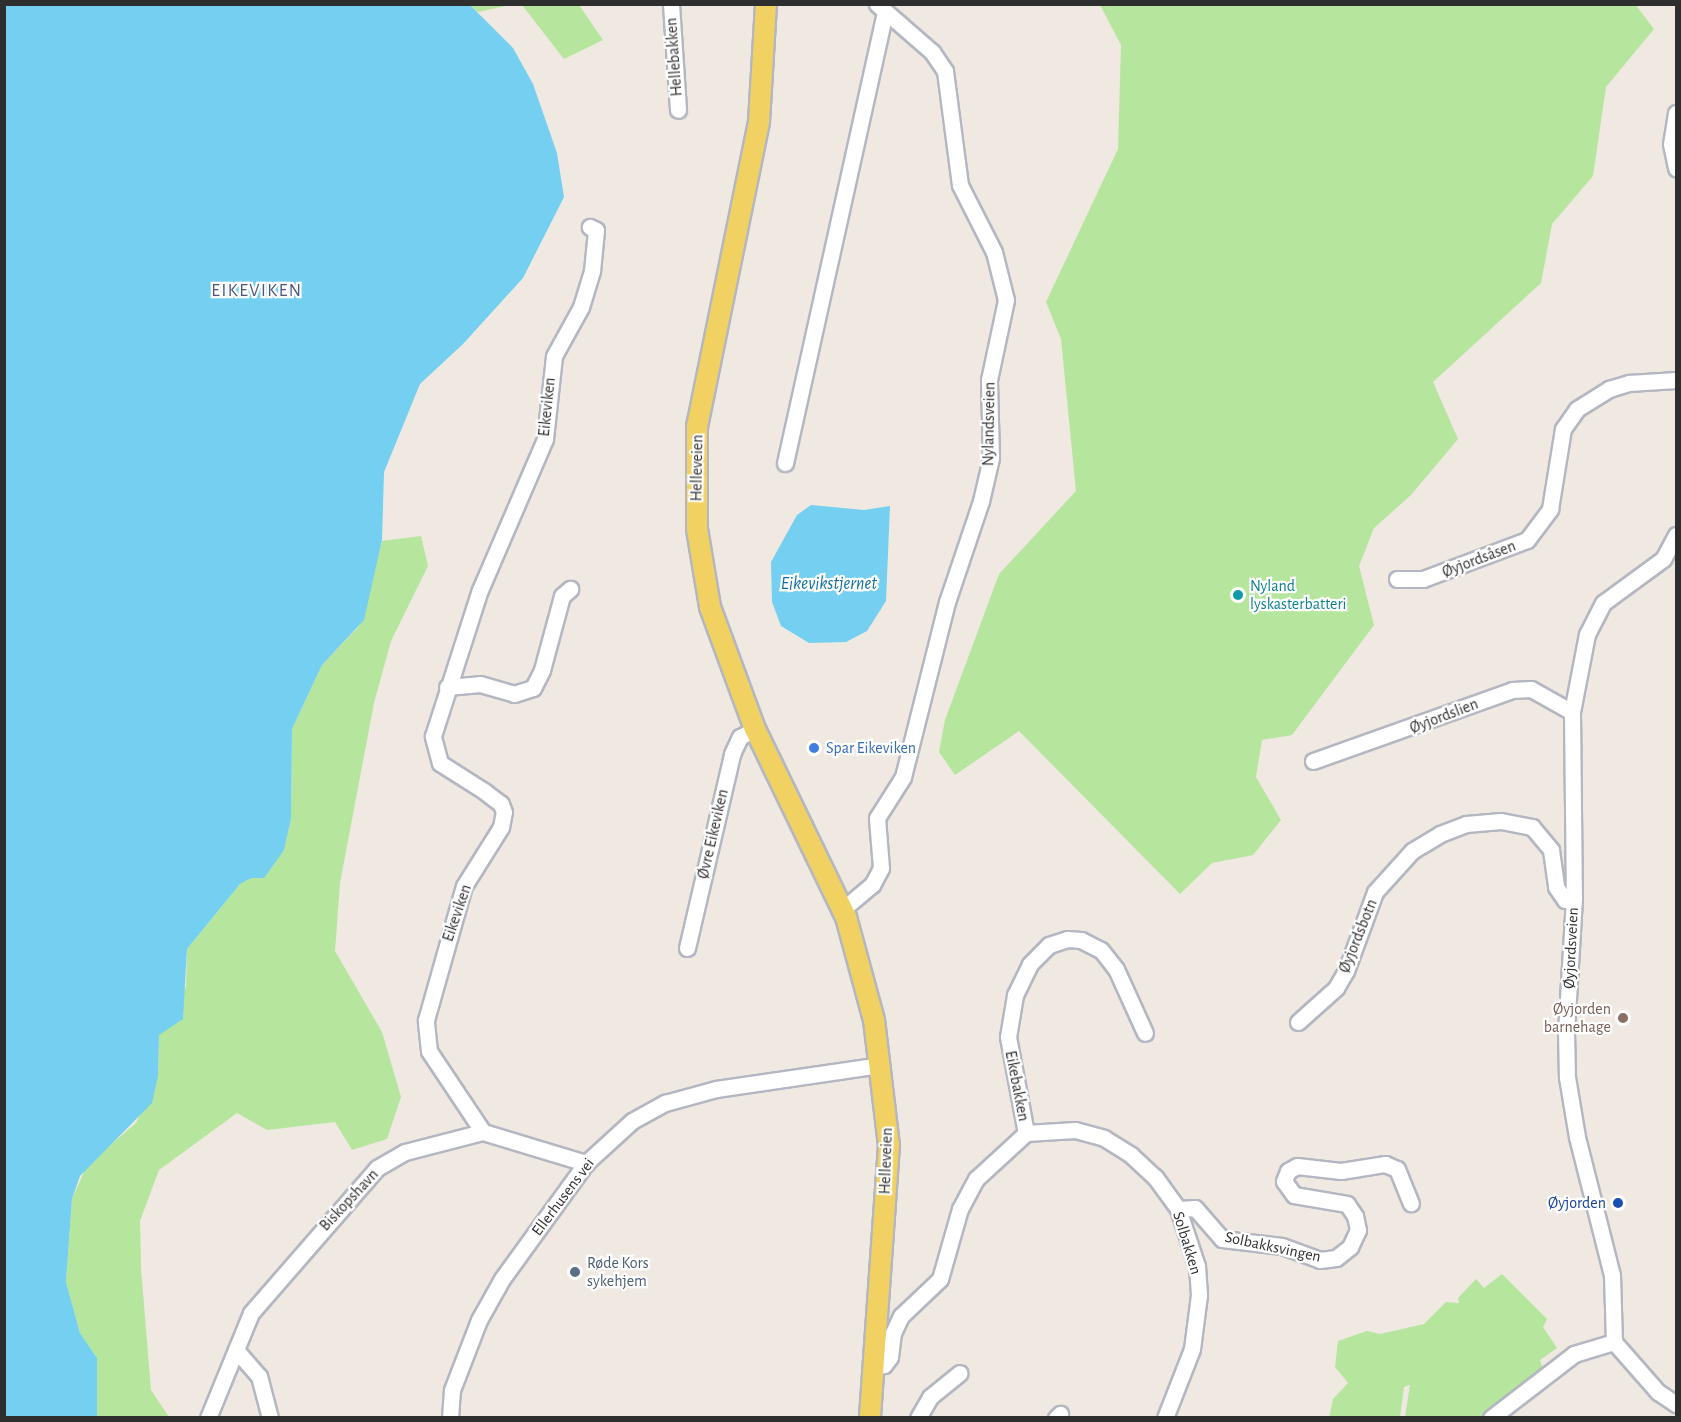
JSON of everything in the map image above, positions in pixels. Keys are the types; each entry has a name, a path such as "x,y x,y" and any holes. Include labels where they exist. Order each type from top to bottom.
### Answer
{"main road":[{"name":"Helleveien","path":"766,4 759,122 708,359 698,426 695,492 710,607 755,729 843,909 864,977 881,1065 889,1145 870,1418"}],"street":[{"name":"Hellebakken","path":"671,4 678,110"},
{"name":"Nylandsveien","path":"785,463 881,9 932,52 945,71 960,185 994,252 1006,300 989,380 992,435 987,478 948,602 903,777 877,818 882,860 877,878 843,909"},
{"path":"1677,112 1671,144 1677,168"},
{"name":"Eikeviken","path":"483,1132 438,1065 425,1036 438,968 464,886 504,816 501,804 446,769 435,755 434,725 480,590 545,440 552,361 588,289 596,239 596,230 590,227"},
{"name":"Eikeviken","path":"552,361 562,359 590,310 604,252"},
{"name":"Øyjordsåsen","path":"1397,579 1424,579 1527,540 1550,509 1563,429 1577,409 1609,389 1629,383 1677,380"},
{"name":"Øyjordsveien","path":"1614,1342 1612,1275 1577,1137 1567,1077 1574,898 1572,712 1587,634 1594,615 1603,603 1664,559 1677,535"},
{"path":"447,687 480,684 514,694 533,688 542,670 562,596 570,589"},
{"name":"Øyjordslien","path":"1312,761 1512,690 1531,689 1572,712"},
{"name":"Øvre Eikeviken","path":"687,948 732,754 740,737 755,729"},
{"name":"Øyjordsbotn","path":"1298,1022 1336,988 1346,971 1375,892 1412,851 1440,834 1466,824 1501,821 1532,827 1551,850 1556,887 1565,900 1574,898"},
{"name":"Eikebakken","path":"874,1366 884,1365 890,1357 893,1333 901,1316 940,1279 960,1209 976,1179 1026,1133 1008,1037 1015,995 1030,964 1049,945 1081,940 1101,950 1116,969 1145,1033"},
{"name":"Ellerhusens vei","path":"450,1418 452,1390 479,1320 502,1279 586,1163 632,1121 665,1103 716,1089 881,1065"},
{"name":"Solbakken","path":"1026,1133 1075,1130 1104,1138 1131,1155 1155,1177 1178,1209 1197,1266 1199,1295 1192,1349 1165,1418"},
{"path":"483,1132 586,1163"},
{"name":"Biskopshavn","path":"208,1418 251,1313 377,1168 405,1152 483,1132"},
{"name":"Solbakksvingen","path":"1178,1209 1195,1208 1222,1239 1282,1246 1320,1260 1336,1258 1350,1247 1358,1230 1355,1216 1347,1204 1294,1196 1284,1180 1288,1171 1297,1166 1341,1170 1385,1164 1398,1169 1411,1203"},
{"path":"1491,1418 1574,1354 1614,1342 1658,1392 1677,1404"},
{"path":"236,1350 259,1376 270,1418"},
{"path":"918,1418 930,1397 960,1373"}],"green space":[{"path":"1635,4 1654,29 1606,87 1593,176 1552,224 1541,283 1433,382 1458,439 1411,495 1374,528 1359,566 1374,625 1292,735 1262,740 1256,777 1281,820 1253,855 1212,863 1180,894 1019,731 955,775 939,752 945,720 999,574 1076,491 1061,339 1046,302 1118,149 1121,45 1100,5"},
{"path":"470,5 510,5 478,12"},
{"path":"522,5 579,5 603,40 564,59"},
{"path":"421,536 428,566 391,641 374,703 340,883 335,951 382,1032 401,1097 387,1139 352,1150 335,1122 267,1130 237,1113 159,1170 140,1221 141,1268 151,1390 169,1417 97,1417 97,1358 80,1333 66,1282 72,1199 87,1165 136,1123 158,1076 159,1034 186,987 187,949 240,884 284,850 291,819 292,729 322,665 359,626 382,541"},
{"path":"1502,1274 1547,1319 1543,1327 1557,1348 1540,1360 1543,1369 1485,1417 1405,1417 1410,1385 1404,1387 1400,1417 1329,1418 1333,1399 1348,1383 1335,1367 1338,1341 1367,1331 1380,1334 1424,1324 1446,1302 1459,1303 1458,1298 1476,1279 1484,1288"}],"water":[{"path":"5,4 470,5 513,48 533,84 557,153 564,197 523,278 463,344 420,384 384,472 382,540 364,620 322,665 292,729 291,819 284,850 264,878 251,878 240,884 187,949 183,1019 159,1035 158,1076 152,1103 80,1176 72,1199 66,1282 80,1333 97,1358 97,1417 5,1417"},
{"name":"Eikevikstjernet","path":"811,505 864,510 890,506 886,601 867,631 846,642 809,643 781,626 772,602 771,562 797,515"}],"place":[{"name":"Nyland lyskasterbatteri","path":"1238,595"},
{"name":"Spar Eikeviken","path":"814,748"},
{"name":"Øyjorden barnehage","path":"1623,1018"},
{"name":"Øyjorden","path":"1618,1203"},
{"name":"Røde Kors sykehjem","path":"575,1272"}],"district":[{"name":"EIKEVIKEN","path":"257,291"}]}
